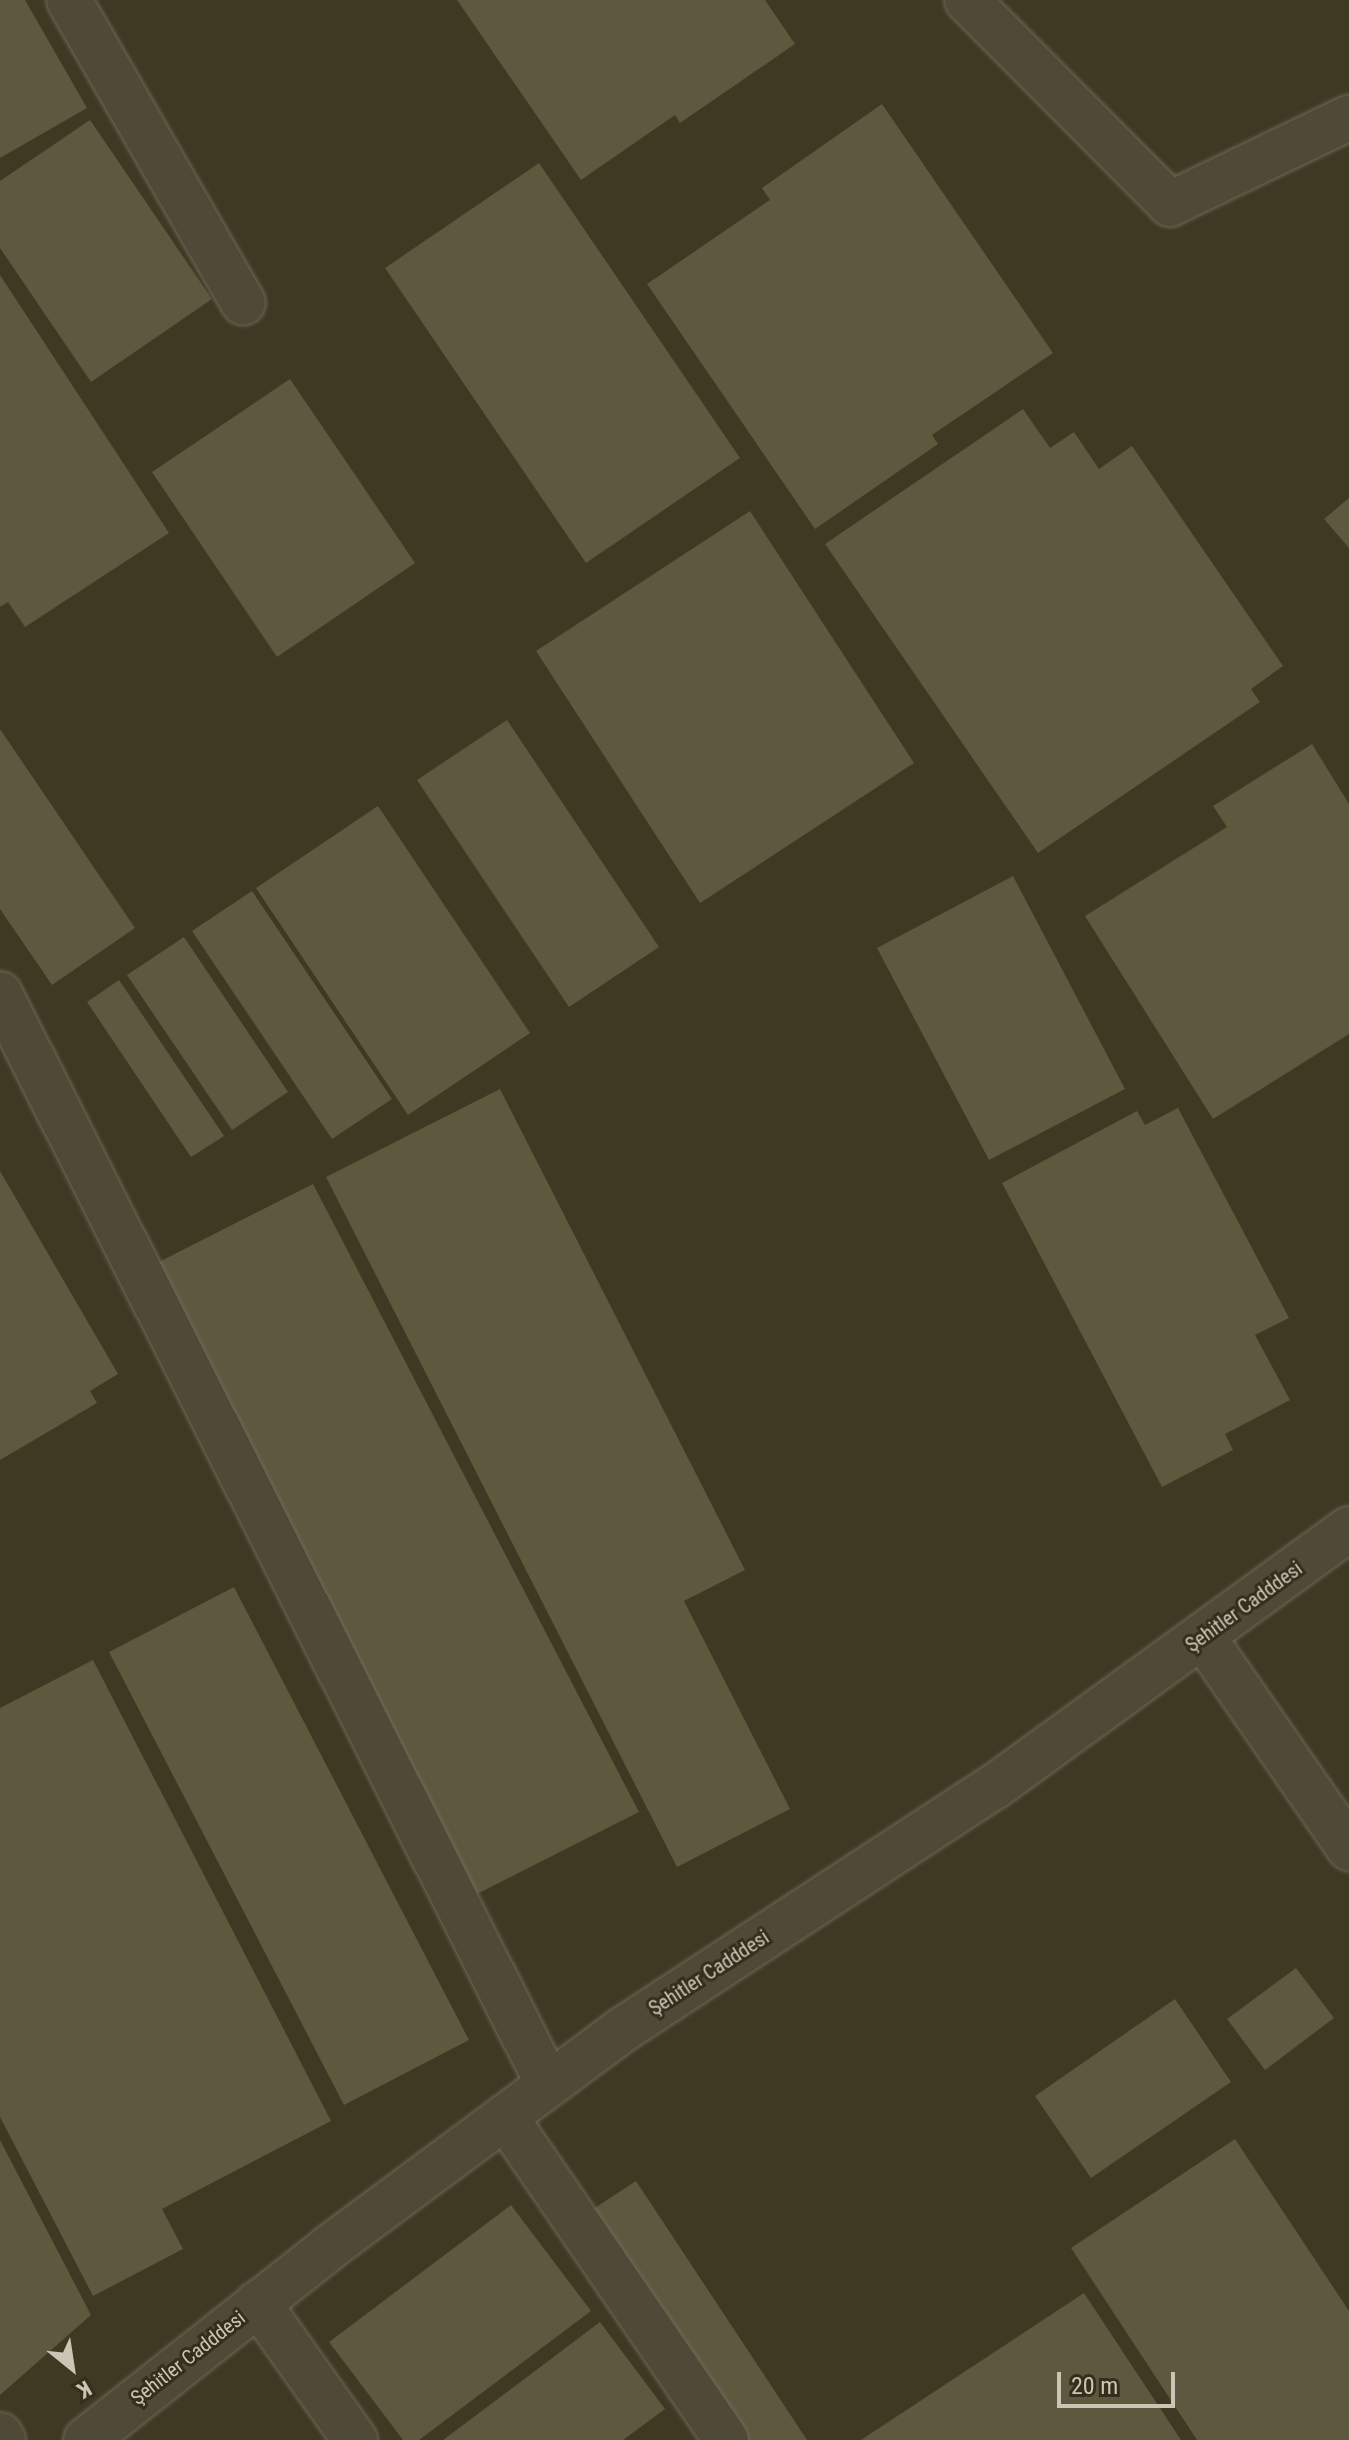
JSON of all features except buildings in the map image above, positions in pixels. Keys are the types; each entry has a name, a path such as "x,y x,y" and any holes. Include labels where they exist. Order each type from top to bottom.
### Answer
{"street":[{"path":"967,0 1170,204 1349,118"},
{"path":"76,3 243,303"},
{"path":"0,994 548,2084"},
{"name":"Şehitler Cadddesi","path":"86,2440 258,2303 548,2084 994,1787 1349,1529"},
{"path":"1203,1637 1349,1848"},
{"path":"505,2117 726,2440"},
{"path":"258,2303 355,2440"},
{"path":"0,2435 3,2440"}]}
